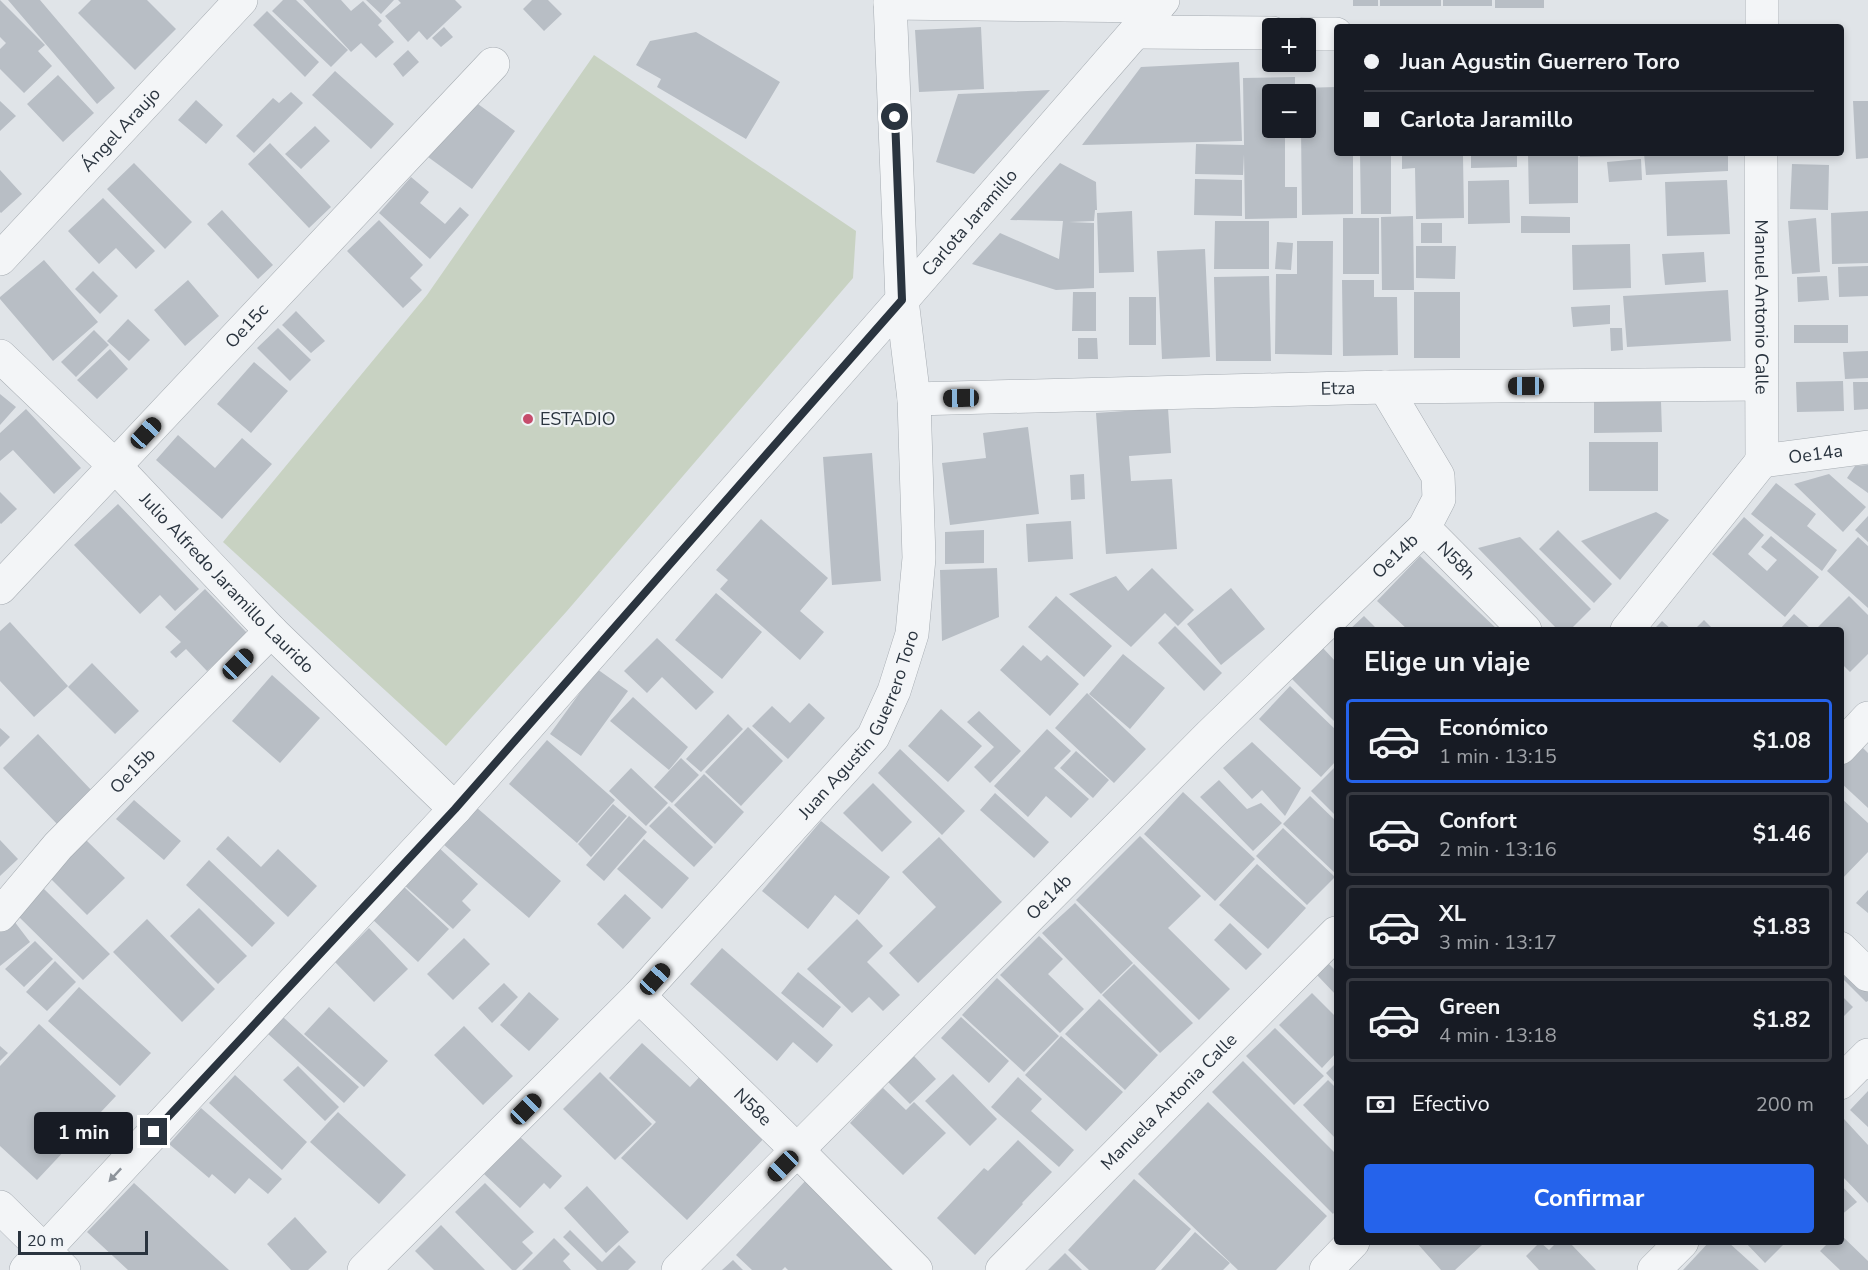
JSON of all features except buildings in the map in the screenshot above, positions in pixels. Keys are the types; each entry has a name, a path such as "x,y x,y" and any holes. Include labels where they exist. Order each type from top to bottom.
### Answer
{"street":[{"name":"Ángel Araujo","path":"0,260 241,0"},
{"path":"1762,0 1762,24"},
{"path":"890,1 1160,3"},
{"name":"Juan Agustin Guerrero Toro","path":"364,1270 639,996 873,736 894,691 912,634 919,558 914,399 902,300 890,1"},
{"name":"Carlota Jaramillo","path":"45,1264 455,809 1160,3"},
{"path":"1136,32 1262,33"},
{"path":"1316,34 1334,34"},
{"name":"Oe15c","path":"0,588 493,64"},
{"name":"Manuel Antonio Calle","path":"1761,156 1762,461"},
{"name":"Julio Alfredo Jaramillo Laurido","path":"0,356 115,466 271,631 455,809"},
{"name":"Etza","path":"914,399 1384,387 1761,384"},
{"name":"N58h","path":"1384,387 1438,476 1439,499 1424,528 1523,627"},
{"name":"Oe14a","path":"1762,461 1868,447"},
{"path":"1629,627 1762,461"},
{"name":"Oe14b","path":"678,1270 1209,736 1424,528"},
{"name":"Oe15b","path":"0,915 58,846 271,631"},
{"path":"1844,744 1868,718"},
{"name":"Manuela Antonia Calle","path":"1002,1270 1334,935"},
{"path":"1844,952 1868,975"},
{"name":"N58e","path":"639,996 798,1150 916,1270"},
{"path":"1844,1079 1868,1055"},
{"path":"0,1207 45,1264"},
{"path":"1326,1270 1350,1245"},
{"path":"1654,1270 1679,1245"}],"green space":[{"name":"ESTADIO","path":"594,55 856,231 853,278 567,611 446,746 223,542 427,295"}],"place":[{"name":"ESTADIO","path":"528,419"}],"route":[{"path":"154,1132 455,809 902,300 895,117"}]}
